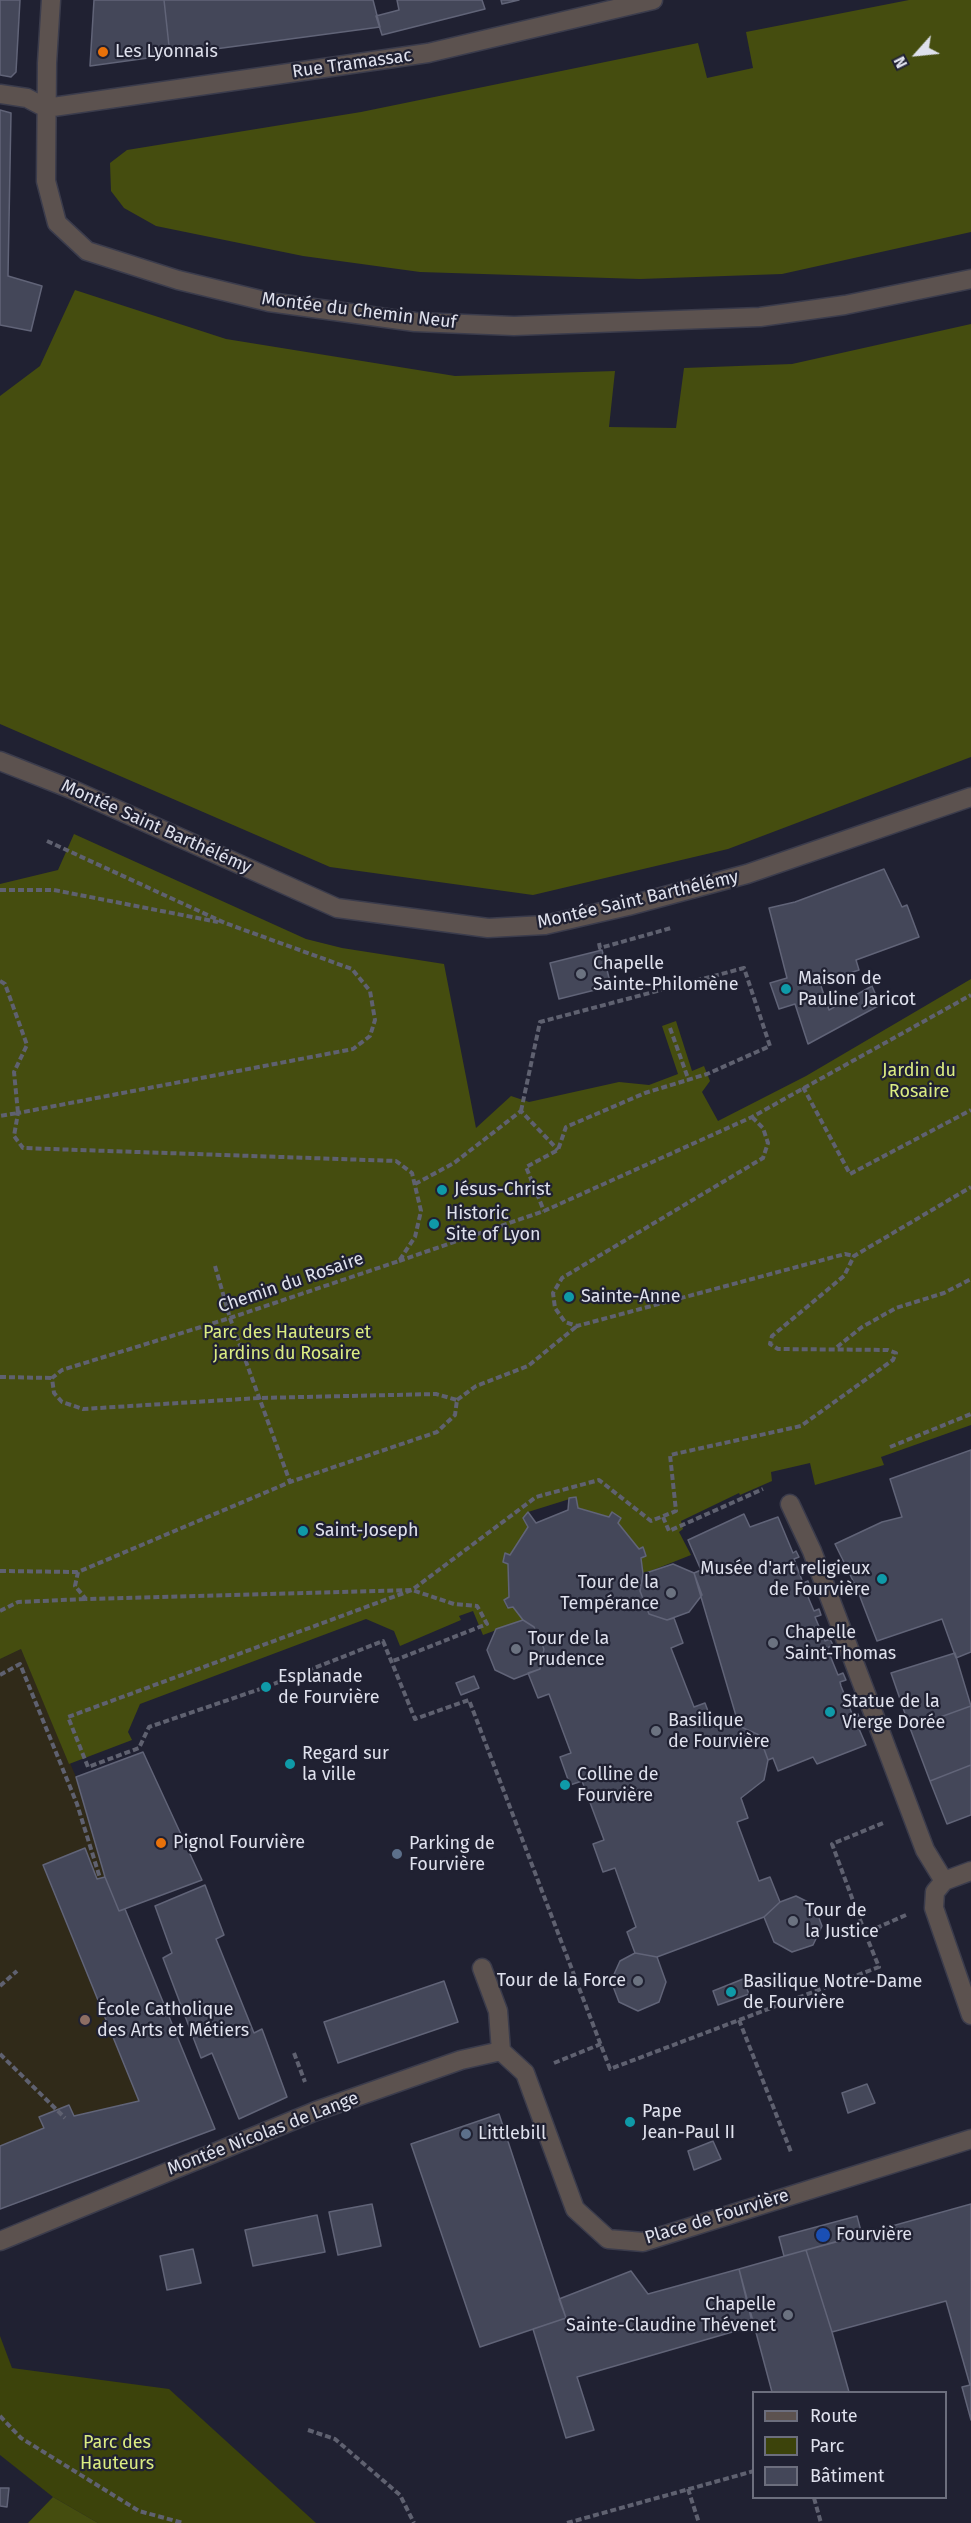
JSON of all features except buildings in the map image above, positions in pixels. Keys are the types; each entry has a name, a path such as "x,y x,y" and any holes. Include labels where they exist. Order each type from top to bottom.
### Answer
{"street":[{"name":"Montée du Chemin Neuf","path":"51,0 46,108 46,181 57,223 87,250 178,280 269,302 415,322 514,326 760,317 845,305 971,279"},
{"name":"Rue Tramassac","path":"46,108 428,53 653,0"},
{"path":"0,93 27,98 46,108"},
{"name":"Montée Saint Barthélémy","path":"0,761 71,789 337,908 488,928 545,925 712,884 971,797"},
{"path":"790,1504 812,1551 928,1858 958,1875 936,1892 934,1908 971,2015"},
{"path":"482,1968 498,2011 501,2051"},
{"name":"Place de Fourvière","path":"501,2051 525,2073 575,2209 608,2239 643,2242 971,2139"},
{"name":"Montée Nicolas de Lange","path":"0,2241 316,2111 461,2060 501,2051"}],"path":[{"path":"0,1116 353,1050 370,1036 375,1020 370,991 352,969 225,924 47,841"},
{"path":"0,890 54,890 225,924"},
{"path":"609,945 666,931"},
{"path":"415,1185 454,1163 521,1111 540,1022 744,968 770,1046 689,1081 645,1093 566,1127 558,1150 526,1167 544,1211"},
{"path":"0,981 5,984 27,1045 14,1072 18,1113 14,1136 23,1148 396,1161 412,1173 421,1210 415,1236 399,1261"},
{"name":"Chemin du Rosaire","path":"52,1378 62,1370 231,1318 544,1211 752,1117 971,995"},
{"path":"670,1028 689,1081"},
{"path":"803,1088 850,1174 971,1110"},
{"path":"521,1111 558,1150"},
{"path":"578,1326 565,1322 555,1308 553,1293 562,1278 763,1158 768,1143 763,1128 752,1117"},
{"path":"911,1812 832,1844 879,1967 610,2069 469,1700 415,1719 383,1641 266,1687 149,1727 139,1748 88,1767 68,1717 412,1590 536,1497 599,1480 651,1521 676,1511 670,1455 801,1426 892,1360 896,1353 888,1350 778,1349 770,1344 772,1336 844,1276 854,1256 971,1187"},
{"path":"0,1571 78,1572 290,1482 437,1432 455,1415 457,1400 476,1386 528,1366 578,1326 845,1254 854,1256"},
{"path":"215,1266 231,1318 290,1482"},
{"path":"836,1348 862,1327 896,1308 944,1293 971,1279"},
{"path":"0,1377 52,1378 54,1393 62,1402 83,1409 260,1398 436,1394 457,1400"},
{"path":"890,1447 971,1414"},
{"path":"663,1517 669,1531 764,1489"},
{"path":"78,1572 75,1586 86,1599"},
{"path":"0,1611 18,1602 412,1590 454,1604 477,1606 487,1624 393,1661"},
{"path":"0,1675 20,1664 77,1804 100,1878"},
{"path":"865,1933 905,1915"},
{"path":"0,1986 17,1971"},
{"path":"739,2020 791,2152"},
{"path":"558,2061 601,2044"},
{"path":"294,2053 302,2074"},
{"path":"0,2054 66,2118"},
{"path":"0,2416 21,2438 139,2511 183,2523"},
{"path":"308,2430 334,2439 400,2495 414,2523"},
{"path":"567,2523 752,2471"},
{"path":"688,2489 699,2523"},
{"path":"814,2499 821,2523"},
{"path":"587,2517 588,2523"}],"shaded area":[{"name":"École Catholique des Arts et Métiers","path":"21,1649 76,1777 105,1877 119,1911 125,1909 215,2129 0,2209 0,1659"}],"green space":[{"path":"909,0 971,0 971,232 782,274 640,279 420,272 303,256 156,226 124,208 111,191 110,163 127,150 361,112 698,43 707,78 753,68 746,32"},
{"path":"75,290 226,339 455,376 615,371 609,427 676,428 684,368 792,364 971,324 971,757 728,849 533,895 330,867 0,724 0,396 40,366"},
{"name":"Parc des Hauteurs et jardins du Rosaire","path":"74,834 306,939 342,948 444,964 476,1128 511,1096 529,1102 619,1082 649,1085 678,1074 662,1026 676,1021 692,1071 704,1066 710,1081 702,1092 718,1121 806,1076 971,979 971,1425 881,1457 884,1465 815,1485 810,1463 771,1472 772,1481 740,1495 739,1493 681,1521 683,1529 679,1532 691,1555 643,1574 641,1558 646,1556 643,1548 639,1549 609,1517 578,1508 576,1497 528,1512 523,1518 528,1527 510,1555 505,1554 503,1562 508,1564 509,1597 504,1600 507,1608 513,1607 523,1620 483,1635 473,1611 459,1616 461,1620 400,1646 394,1631 366,1619 140,1704 128,1732 132,1740 69,1764 21,1649 0,1659 0,884 58,870"},
{"name":"Parc des Hauteurs","path":"0,2336 12,2368 169,2389 316,2523 98,2523 53,2497 0,2455"},
{"path":"53,2497 98,2523 28,2523"}],"place":[{"name":"Les Lyonnais","path":"103,52"},
{"name":"Chapelle Sainte-Philomène","path":"581,974"},
{"name":"Maison de Pauline Jaricot","path":"786,989"},
{"name":"Jésus-Christ","path":"442,1190"},
{"name":"Historic Site of Lyon","path":"434,1224"},
{"name":"Sainte-Anne","path":"569,1297"},
{"name":"Saint-Joseph","path":"303,1531"},
{"name":"Musée d'art religieux de Fourvière","path":"882,1579"},
{"name":"Tour de la Tempérance","path":"671,1593"},
{"name":"Chapelle Saint-Thomas","path":"773,1643"},
{"name":"Tour de la Prudence","path":"516,1649"},
{"name":"Esplanade de Fourvière","path":"266,1687"},
{"name":"Statue de la Vierge Dorée","path":"830,1712"},
{"name":"Basilique de Fourvière","path":"656,1731"},
{"name":"Regard sur la ville","path":"290,1764"},
{"name":"Colline de Fourvière","path":"565,1785"},
{"name":"Pignol Fourvière","path":"161,1843"},
{"name":"Parking de Fourvière","path":"397,1854"},
{"name":"Tour de la Justice","path":"793,1921"},
{"name":"Tour de la Force","path":"638,1981"},
{"name":"Basilique Notre-Dame de Fourvière","path":"731,1992"},
{"name":"École Catholique des Arts et Métiers","path":"85,2020"},
{"name":"Pape Jean-Paul II","path":"630,2122"},
{"name":"Littlebill","path":"466,2134"},
{"name":"Fourvière","path":"823,2235"},
{"name":"Chapelle Sainte-Claudine Thévenet","path":"788,2315"}],"park label":[{"name":"Jardin du Rosaire","path":"919,1081"}]}
